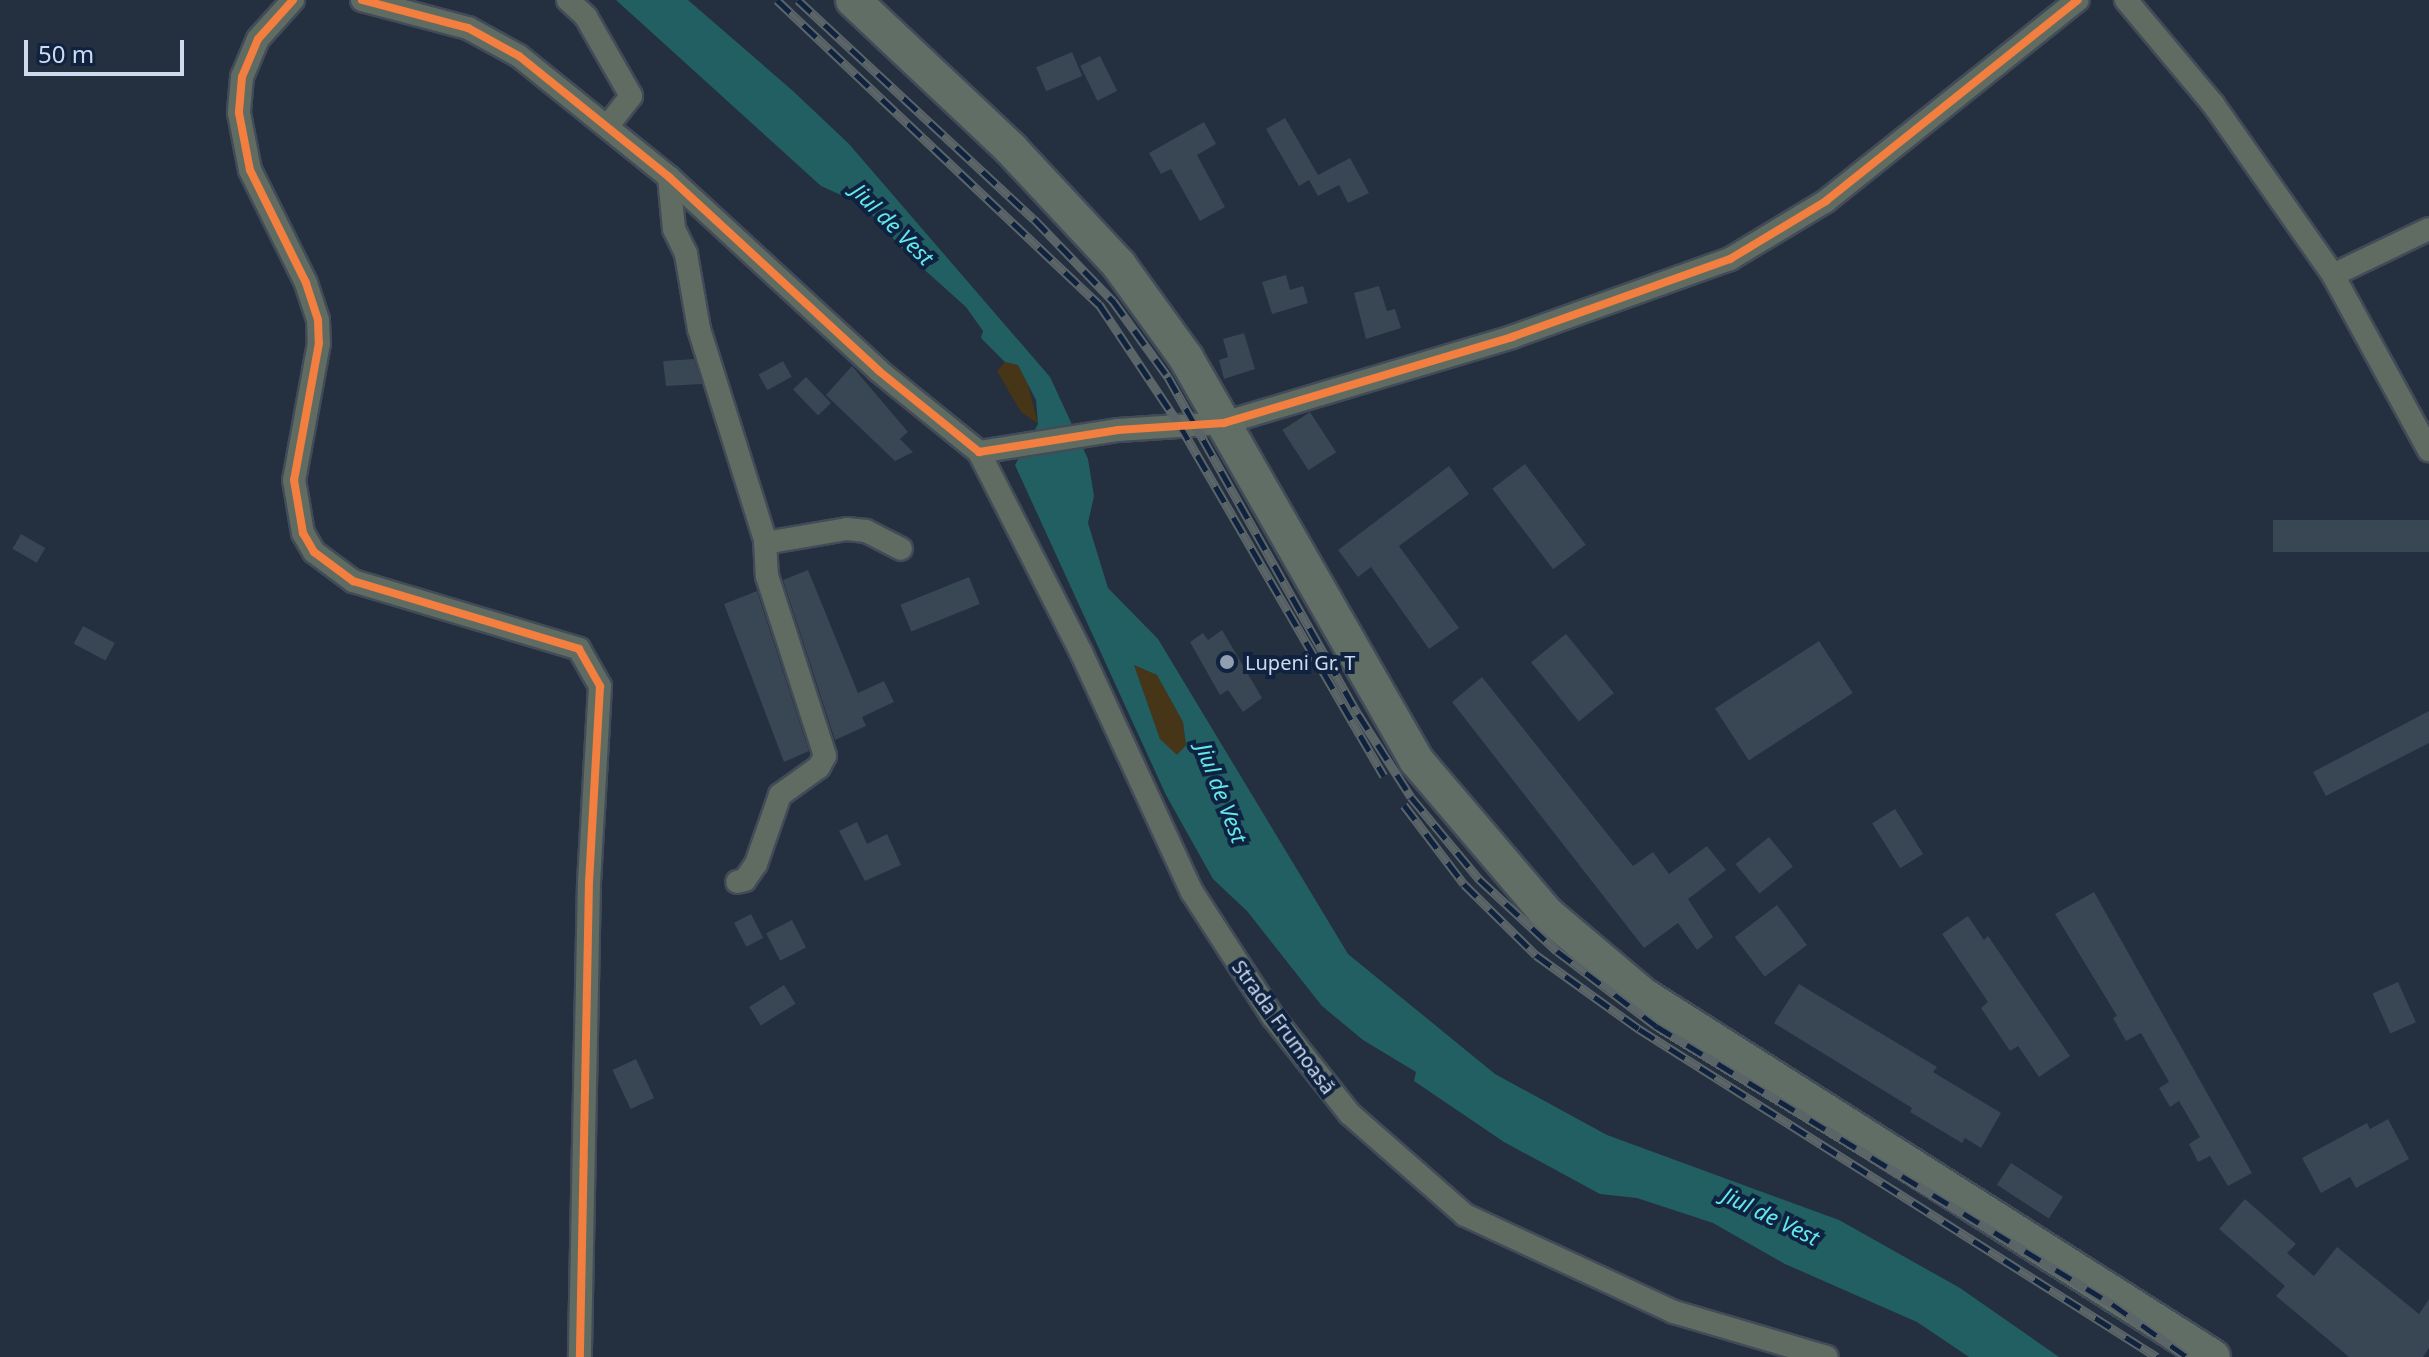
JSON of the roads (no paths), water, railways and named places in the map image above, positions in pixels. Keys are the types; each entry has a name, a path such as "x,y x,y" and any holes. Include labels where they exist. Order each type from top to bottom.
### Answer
{"main road":[{"path":"853,0 1011,149 1119,265 1224,423 1416,760 1546,913 1643,995 2213,1357"}],"street":[{"path":"293,0 258,39 242,77 239,113 250,170 306,283 318,320 319,343 294,480 303,533 314,552 353,581 579,649 600,686 589,881 580,1357"},
{"path":"362,0 468,28 519,56 669,177 879,371 986,449 1118,430 1224,423 1512,337 1730,259 1826,201 2078,0"},
{"path":"568,0 586,17 631,96 608,125"},
{"path":"2126,0 2213,104 2333,275 2429,450"},
{"path":"669,177 674,229 686,254 699,329 765,543 767,576 825,756 819,767 780,795 756,864 745,880 737,882"},
{"path":"2333,275 2429,229"},
{"name":"Strada Frumoasă","path":"986,449 1192,892 1273,1017 1350,1114 1465,1215 1674,1312 1827,1357"},
{"path":"765,543 847,529 866,531 901,549"}],"water":[{"name":"Jiul de Vest","path":"616,0 688,0 793,91 849,144 1050,377 1088,459 1094,496 1088,523 1108,588 1158,639 1348,954 1495,1074 1607,1135 1839,1220 1960,1288 2059,1357 1969,1357 1917,1322 1785,1264 1713,1223 1637,1198 1600,1194 1504,1142 1414,1081 1416,1072 1363,1040 1322,1006 1247,911 1213,879 1166,795 1015,465 1038,424 1036,400 1018,365 1005,362 981,338 983,331 966,307 908,255 863,205 821,186","holes":["1134,665 1157,675 1183,722 1186,745 1177,755 1160,739"]}],"railway":[{"path":"777,0 1099,304 1179,424 1384,776"},
{"path":"798,0 1034,219 1113,301 1168,377 1358,714 1411,797 1479,879 1557,951 1656,1026 2112,1304 2187,1357"},
{"path":"1404,805 1464,884 1536,955 1639,1029 2157,1357"}],"place":[{"name":"Lupeni Gr. T","path":"1227,662"}]}
